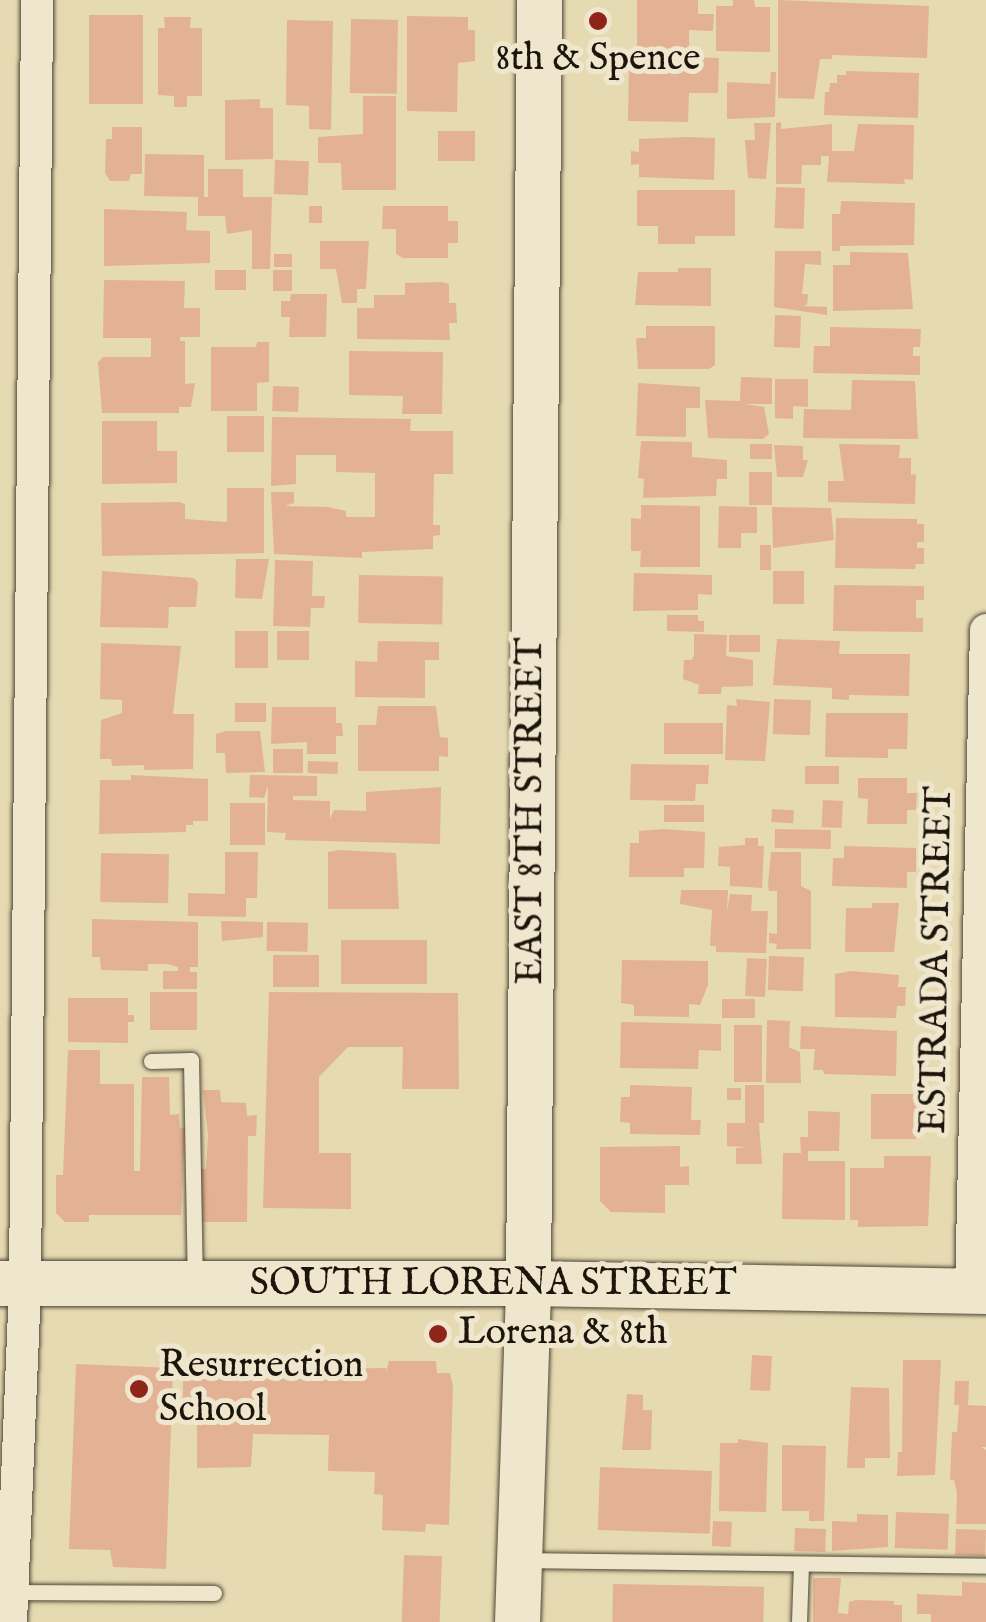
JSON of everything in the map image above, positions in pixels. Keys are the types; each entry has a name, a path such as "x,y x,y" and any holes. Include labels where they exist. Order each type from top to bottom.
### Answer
{"main road":[{"name":"EAST 8TH STREET","path":"517,1622 528,1284 538,0"},
{"name":"SOUTH LORENA STREET","path":"12,1283 528,1284 978,1291"}],"street":[{"path":"12,1607 12,1283 37,0"},
{"name":"ESTRADA STREET","path":"978,1291 986,630"}],"lane":[{"path":"151,1061 191,1060 194,1283"},
{"path":"520,1560 986,1566"},
{"path":"799,1622 801,1564"},
{"path":"12,1607 214,1593"}],"building":[{"path":"637,0 698,0 698,14 714,14 713,31 689,30 689,49 637,48"},
{"path":"733,0 754,0 755,7 770,7 770,52 716,51 716,6 733,6"},
{"path":"778,0 929,6 927,58 832,55 832,59 820,59 814,99 778,98"},
{"path":"89,15 143,15 143,104 89,104"},
{"path":"407,16 468,17 468,30 475,30 475,61 458,63 457,112 407,111"},
{"path":"164,17 191,17 190,28 202,28 202,96 187,96 187,107 174,107 174,96 158,95 158,28 165,28"},
{"path":"351,19 398,20 397,94 350,93"},
{"path":"287,20 333,21 331,130 309,129 309,106 286,105"},
{"path":"688,57 719,58 718,93 689,93 688,122 628,121 629,60 688,63"},
{"path":"846,71 919,73 918,118 824,115 825,92 829,92 830,83 837,83 837,75 846,75"},
{"path":"771,72 776,72 775,117 727,119 727,82 770,84"},
{"path":"363,96 396,96 396,190 342,190 341,163 318,163 318,137 363,134"},
{"path":"260,99 260,108 273,108 273,159 225,160 225,100"},
{"path":"781,122 781,129 832,124 832,151 854,151 858,124 914,125 913,180 904,179 905,184 827,182 829,156 821,156 821,165 802,165 801,184 776,184 776,123"},
{"path":"754,123 771,123 766,179 748,178 745,140 755,140"},
{"path":"112,127 142,127 142,174 131,174 129,181 110,181 105,173 106,139 112,139"},
{"path":"438,131 475,131 475,161 438,161"},
{"path":"715,138 714,180 639,177 639,164 631,165 631,151 639,152 639,139"},
{"path":"145,154 204,155 204,197 208,197 208,169 243,169 243,197 272,197 270,269 252,269 252,230 227,234 225,216 198,216 198,197 144,196"},
{"path":"275,160 309,161 308,195 274,194"},
{"path":"776,187 805,188 804,229 775,228"},
{"path":"637,190 735,190 735,236 695,236 695,244 658,244 658,226 637,226"},
{"path":"841,201 915,203 914,245 840,246 840,251 832,251 832,214 840,214"},
{"path":"309,206 322,206 322,223 309,223"},
{"path":"383,206 448,206 448,221 458,221 458,243 448,243 448,258 403,258 396,254 396,229 382,229"},
{"path":"104,209 187,212 186,230 210,231 210,263 104,266"},
{"path":"320,241 369,241 366,289 357,289 357,303 342,303 336,269 320,269"},
{"path":"775,251 821,251 821,265 805,264 802,294 808,294 807,305 801,306 827,307 827,315 774,307"},
{"path":"850,252 908,253 913,309 833,311 833,265 850,265"},
{"path":"274,254 292,254 292,267 274,267"},
{"path":"678,268 711,268 711,306 635,305 638,272 678,272"},
{"path":"215,270 246,270 246,290 215,290"},
{"path":"273,270 292,270 292,291 273,291"},
{"path":"104,280 185,281 184,308 200,308 200,337 180,337 180,341 185,341 185,384 195,383 191,407 179,407 179,413 102,413 98,362 103,357 151,357 151,338 103,338"},
{"path":"405,283 449,284 449,303 456,303 457,323 449,323 450,340 357,339 357,308 374,308 374,295 405,295"},
{"path":"291,294 327,294 326,337 289,337 290,317 281,317 281,301 290,301"},
{"path":"775,315 801,316 800,348 774,347"},
{"path":"646,326 715,326 715,365 709,369 638,369 636,338 646,338"},
{"path":"830,327 921,329 920,347 913,347 913,356 920,356 920,375 813,373 814,346 830,346"},
{"path":"257,342 269,342 269,382 257,383 257,411 211,411 211,347 256,347"},
{"path":"349,351 443,352 442,414 402,414 403,396 349,395"},
{"path":"741,377 772,378 772,404 745,404 764,407 769,434 763,439 708,438 705,400 740,401"},
{"path":"775,379 808,379 808,407 793,406 793,419 775,418"},
{"path":"852,380 915,381 918,439 803,438 804,409 851,410"},
{"path":"638,383 700,387 700,408 686,408 686,437 636,436"},
{"path":"273,386 299,387 298,412 272,411"},
{"path":"227,416 264,416 264,452 227,452"},
{"path":"272,417 411,419 410,431 453,431 453,474 434,474 433,525 440,525 440,535 433,536 433,549 362,552 362,558 274,554 271,492 294,492 294,503 285,506 328,507 346,511 346,517 375,517 375,473 336,472 336,455 296,455 296,484 271,486"},
{"path":"102,421 157,421 157,451 177,451 177,483 102,484"},
{"path":"641,441 692,442 692,457 727,460 727,479 717,479 716,496 643,498 644,479 638,478"},
{"path":"750,444 772,444 772,459 750,459"},
{"path":"839,444 900,445 899,458 911,458 911,475 916,474 915,504 828,502 828,481 844,481"},
{"path":"774,445 803,446 803,460 808,460 803,477 777,477"},
{"path":"749,472 772,472 772,505 749,505"},
{"path":"227,488 264,488 264,553 102,556 101,503 179,502 185,504 185,519 227,522"},
{"path":"641,505 700,506 700,567 640,567 641,551 631,551 631,518 641,519"},
{"path":"719,506 757,507 757,533 741,533 741,548 718,548"},
{"path":"772,507 831,508 834,540 773,548"},
{"path":"836,518 917,519 917,524 924,524 924,542 917,542 917,548 924,548 924,564 916,564 915,569 835,568"},
{"path":"760,545 771,545 771,570 760,570"},
{"path":"236,559 269,559 262,599 235,598"},
{"path":"275,560 313,561 312,596 325,596 324,608 311,608 310,627 273,626"},
{"path":"102,571 194,578 198,583 196,607 169,607 168,628 100,627"},
{"path":"773,571 804,571 804,604 773,604"},
{"path":"634,573 712,575 712,595 698,594 698,610 633,611"},
{"path":"359,575 443,576 442,624 358,623"},
{"path":"834,585 924,586 924,600 916,600 916,618 923,618 923,632 833,631"},
{"path":"667,615 698,615 698,621 704,621 704,632 667,631"},
{"path":"235,631 268,631 268,668 235,668"},
{"path":"277,631 309,631 309,660 277,660"},
{"path":"694,634 727,635 726,656 753,660 753,686 722,687 721,694 698,694 699,685 683,679 684,660 692,660 694,655"},
{"path":"729,635 760,635 760,652 729,652"},
{"path":"777,639 840,641 839,654 910,654 909,696 849,695 849,700 832,699 832,688 773,685"},
{"path":"378,641 439,642 439,660 425,660 425,698 355,697 355,661 377,662"},
{"path":"101,643 181,646 173,714 194,714 193,769 144,770 144,765 112,766 111,759 100,759 101,720 122,713 122,700 100,699"},
{"path":"736,699 770,702 765,761 725,760 727,705 737,706"},
{"path":"774,699 811,700 810,735 773,734"},
{"path":"235,703 266,703 266,722 235,722"},
{"path":"378,706 436,706 440,737 448,738 448,757 439,756 439,771 358,771 358,725 376,725"},
{"path":"272,707 336,707 336,723 342,723 343,736 336,736 336,754 307,754 307,742 271,744"},
{"path":"826,713 908,713 907,749 888,749 888,758 825,757"},
{"path":"664,723 723,723 723,754 664,754"},
{"path":"260,731 265,772 226,773 225,753 216,753 216,734"},
{"path":"273,749 303,749 303,773 273,773"},
{"path":"308,761 338,762 338,774 308,773"},
{"path":"631,764 709,765 708,784 696,784 695,801 630,800"},
{"path":"805,766 839,766 839,784 805,784"},
{"path":"131,775 208,779 208,821 193,821 193,825 186,825 186,832 99,834 100,780 131,780"},
{"path":"250,775 317,776 317,796 293,796 293,800 330,801 330,819 334,810 366,811 366,792 441,787 440,844 285,840 286,833 267,832 268,786 264,798 249,797"},
{"path":"858,778 907,778 907,793 917,793 916,810 907,810 907,824 867,824 868,799 858,798"},
{"path":"823,800 843,801 842,828 822,827"},
{"path":"230,803 265,803 265,845 230,845"},
{"path":"664,805 704,805 704,822 664,822"},
{"path":"772,809 794,810 793,823 771,822"},
{"path":"775,829 831,830 831,849 775,848"},
{"path":"639,831 705,832 704,868 684,868 684,877 629,877 630,843 639,843"},
{"path":"745,838 758,838 758,846 764,846 762,888 730,886 730,867 718,866 719,847 745,845"},
{"path":"844,846 916,848 916,872 907,872 907,888 832,886 833,858 844,858"},
{"path":"225,852 258,852 257,898 246,898 246,917 188,916 188,893 225,894"},
{"path":"328,852 396,853 399,909 328,909"},
{"path":"771,852 801,852 801,886 811,891 811,949 776,949 777,944 769,943 769,933 777,934 777,891 769,891 768,884"},
{"path":"101,853 169,854 168,903 100,902"},
{"path":"681,890 728,890 727,911 730,894 752,895 751,911 768,911 766,953 716,952 716,946 710,946 712,910 680,904"},
{"path":"872,903 899,903 894,952 845,952 846,908 872,908"},
{"path":"92,919 198,922 198,967 190,967 190,972 197,972 197,989 163,989 163,971 178,971 178,967 167,964 148,964 148,971 101,970 100,957 92,957"},
{"path":"221,921 263,922 263,937 222,941"},
{"path":"267,922 308,923 307,952 266,951"},
{"path":"341,940 427,940 427,984 341,984"},
{"path":"273,955 319,955 319,987 273,987"},
{"path":"769,956 804,957 803,991 768,990"},
{"path":"747,958 767,959 765,997 745,996"},
{"path":"622,960 708,961 708,985 700,1005 689,1004 689,1017 634,1016 634,1005 621,1003"},
{"path":"851,971 899,975 898,987 906,987 905,1006 897,1006 896,1018 835,1017 835,974"},
{"path":"150,992 197,992 197,1030 150,1030"},
{"path":"269,992 458,993 459,1089 402,1089 403,1047 348,1047 319,1077 319,1153 351,1153 351,1209 263,1208"},
{"path":"68,998 128,998 128,1015 134,1015 134,1022 128,1022 128,1043 68,1042"},
{"path":"722,999 755,999 755,1018 722,1018"},
{"path":"767,1020 790,1021 789,1047 800,1052 801,1083 766,1083"},
{"path":"621,1022 721,1024 721,1051 699,1050 698,1069 620,1068"},
{"path":"734,1025 762,1025 762,1082 734,1082"},
{"path":"801,1026 897,1031 896,1076 824,1074 823,1070 813,1070 815,1049 800,1049"},
{"path":"68,1050 100,1050 100,1084 134,1084 134,1171 140,1171 142,1077 169,1077 170,1115 179,1114 180,1128 185,1128 181,1215 89,1215 89,1222 65,1222 56,1213 56,1175 63,1175"},
{"path":"630,1085 692,1087 691,1120 701,1120 700,1135 630,1134 630,1123 620,1122 621,1097 630,1097"},
{"path":"745,1085 764,1085 764,1123 759,1123 762,1164 736,1164 736,1148 747,1147 727,1146 727,1123 745,1123"},
{"path":"727,1088 741,1088 741,1100 727,1100"},
{"path":"203,1090 220,1090 221,1102 246,1103 247,1116 257,1115 256,1136 248,1136 247,1222 200,1222 200,1169 206,1169 208,1135"},
{"path":"871,1094 916,1094 917,1104 925,1104 925,1122 916,1122 916,1139 871,1139"},
{"path":"808,1111 840,1112 839,1151 808,1151 808,1161 845,1161 845,1220 782,1219 783,1153 801,1153 800,1137 808,1137"},
{"path":"680,1146 680,1167 689,1166 689,1185 665,1185 665,1213 611,1212 600,1201 600,1147"},
{"path":"884,1156 931,1156 928,1226 858,1227 858,1220 850,1220 850,1168 884,1168"},
{"path":"752,1355 772,1356 770,1391 750,1390"},
{"path":"197,1357 233,1357 233,1370 386,1368 386,1372 389,1361 436,1361 437,1373 450,1373 453,1386 449,1525 426,1524 425,1532 382,1530 383,1495 374,1494 375,1472 328,1471 329,1435 253,1434 251,1467 197,1468 197,1411 183,1410 183,1378 196,1378"},
{"path":"903,1360 941,1360 935,1475 897,1476 898,1452 902,1452"},
{"path":"76,1364 173,1368 166,1569 113,1567 110,1550 69,1549"},
{"path":"955,1381 969,1381 968,1405 986,1406 986,1447 981,1447 986,1450 986,1524 956,1524 957,1493 954,1480 950,1480 952,1432 957,1432 959,1405 954,1405"},
{"path":"851,1387 889,1388 890,1458 865,1458 865,1468 847,1468"},
{"path":"627,1394 643,1395 643,1410 652,1410 651,1450 622,1450"},
{"path":"738,1439 768,1443 766,1512 719,1511 720,1443 738,1443"},
{"path":"782,1445 826,1446 824,1521 809,1521 809,1511 782,1511"},
{"path":"600,1467 712,1471 710,1534 598,1530"},
{"path":"896,1512 949,1514 948,1550 895,1548"},
{"path":"857,1514 888,1515 888,1547 832,1551 832,1521 857,1522"},
{"path":"713,1521 732,1522 731,1547 712,1546"},
{"path":"795,1528 826,1529 825,1552 794,1551"},
{"path":"956,1529 986,1530 985,1556 955,1555"},
{"path":"404,1555 442,1556 440,1622 402,1622"},
{"path":"813,1578 841,1578 838,1613 848,1614 849,1602 856,1600 894,1601 894,1605 902,1605 902,1622 813,1622"},
{"path":"962,1582 986,1583 986,1622 931,1622 931,1614 917,1614 917,1594 962,1596"},
{"path":"613,1584 764,1587 763,1622 612,1622"}],"place":[{"name":"8th & Spence","path":"598,21"},
{"name":"Lorena & 8th","path":"438,1334"},
{"name":"Resurrection School","path":"139,1389"}]}
